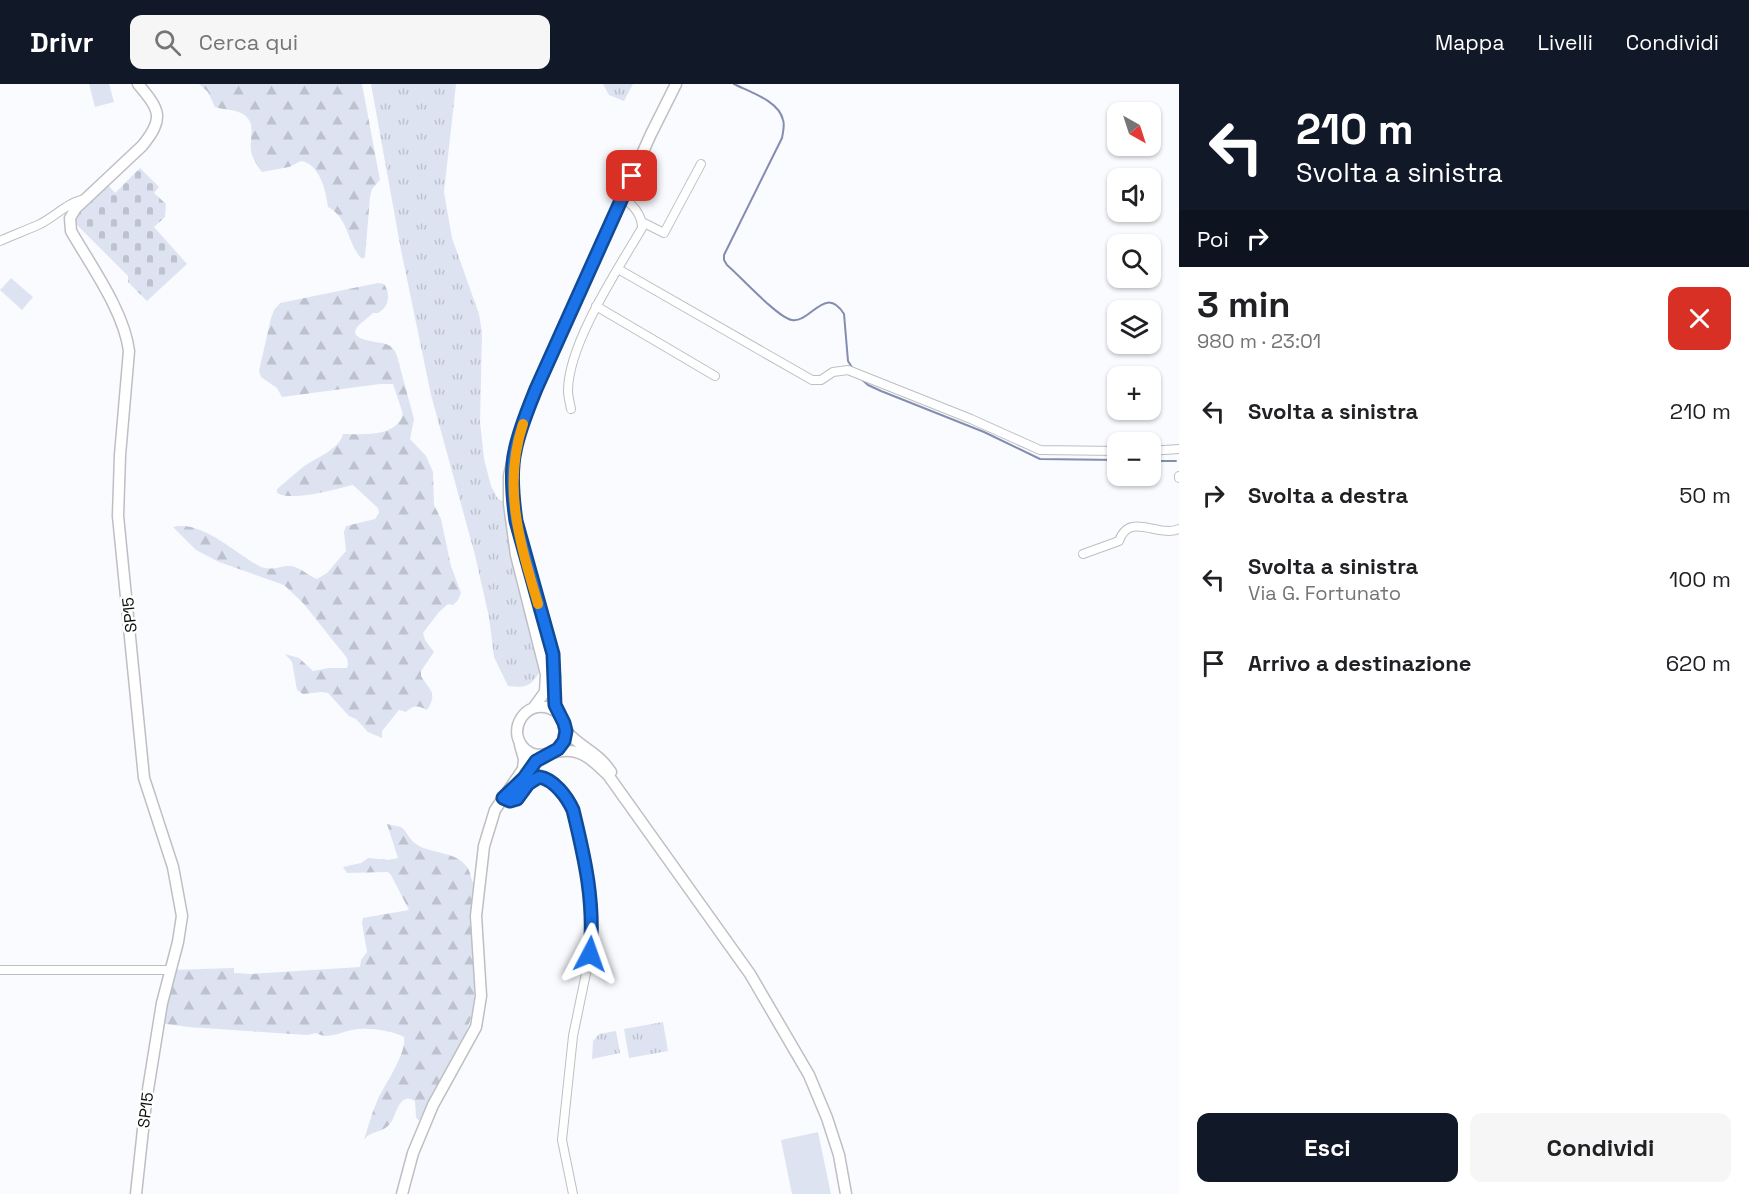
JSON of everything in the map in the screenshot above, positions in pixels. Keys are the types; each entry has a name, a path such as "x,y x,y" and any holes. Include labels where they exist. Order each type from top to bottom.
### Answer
{"main road":[{"name":"SP15","path":"136,1194 146,1102 162,1004 178,942 182,916 172,867 144,778 118,516 120,455 129,351 125,326 71,231 70,218 76,208 152,135 159,116 156,105 138,84"},
{"path":"651,134 669,84"},
{"path":"402,1194 412,1153 433,1105 476,1027 481,996 476,916 484,846 495,810 524,764 516,731 519,721 534,707 545,692 546,674 516,555 511,524 509,476 514,454 536,389 622,197 676,84"},
{"path":"514,454 513,504 553,654 554,697 557,712 566,731 575,741 596,753 603,760 614,776 620,791"},
{"path":"534,707 546,707 557,712"},
{"path":"507,794 561,745 566,731"},
{"path":"519,742 529,753 549,754 571,751 580,753 595,762 620,791 750,974 809,1075 839,1155 846,1194"}],"street":[{"path":"642,222 664,233 700,164"},
{"path":"571,409 568,391 574,358 596,306 642,228 642,222 633,206 622,197"},
{"path":"0,241 60,213 74,201 86,199"},
{"path":"618,269 812,380 821,380 833,372 851,371 971,419 1040,450 1107,451"},
{"path":"596,306 715,376"},
{"path":"1161,450 1179,449"},
{"path":"1083,554 1119,541 1126,529 1133,526 1166,532 1179,529"},
{"path":"507,794 510,801 517,799 528,784 539,777 545,778 554,785 568,801 573,810 591,892 590,954 573,1036 562,1140 573,1194"},
{"path":"0,970 171,970"}],"green space":[{"path":"89,84 109,84 114,102 95,107"},
{"path":"199,84 362,84 380,180 372,189 370,197 365,257 362,259 357,253 344,224 328,207 324,186 313,167 301,161 289,167 262,172 252,154 250,122 237,111 215,107 208,92"},
{"path":"371,84 456,84 444,192 452,238 479,314 482,332 480,422 484,459 491,486 498,499 509,504 545,664 534,680 527,685 508,686 494,657 489,617 475,555 431,395 401,250"},
{"path":"603,84 633,84 624,101 609,95"},
{"path":"140,168 159,187 154,193 166,204 165,217 154,227 187,264 147,301 128,282 128,276 75,223 80,211 108,185 115,193"},
{"path":"11,278 33,297 22,310 0,290"},
{"path":"378,283 384,284 386,288 387,304 358,326 355,331 356,335 390,346 397,356 414,419 410,439 426,456 433,472 434,505 441,519 451,566 461,593 453,605 448,604 439,612 423,633 434,652 421,671 421,676 432,692 432,699 427,710 416,706 406,712 399,710 382,731 382,738 368,732 356,719 349,716 328,693 303,694 297,690 292,662 285,654 299,658 313,671 347,668 348,665 347,658 303,603 284,585 219,562 196,550 173,527 196,528 207,533 261,567 271,569 295,567 317,579 327,573 346,551 344,532 346,526 375,519 379,513 378,508 353,485 314,494 293,496 277,493 277,489 303,467 337,445 343,434 378,433 386,431 399,422 403,414 393,384 282,397 277,388 261,377 259,371 271,318 280,303"},
{"path":"387,824 401,827 416,844 428,850 450,855 462,862 468,869 474,884 472,926 474,998 466,1032 419,1121 416,1117 415,1101 404,1100 388,1126 364,1140 376,1104 402,1051 404,1037 372,1029 358,1029 325,1036 316,1033 307,1035 159,1023 171,970 234,968 234,973 251,974 360,967 361,960 367,952 363,918 409,910 388,872 347,873 343,867 361,863 368,858 389,860 398,858"},
{"path":"663,1022 668,1051 629,1058 624,1029"},
{"path":"616,1031 620,1053 592,1059 593,1041 599,1034"},
{"path":"818,1132 831,1194 792,1194 781,1140"}],"waterway":[{"path":"734,84 776,107 784,126 782,138 724,255 724,260 759,296 786,318 799,319 824,304 831,303 837,306 844,314 848,361 853,369"},
{"path":"860,378 881,391 984,432 1040,459 1107,460"},
{"path":"1161,461 1176,461"}],"slow traffic":[{"path":"523,424 514,454 513,504 519,537 538,604"}],"route":[{"path":"590,954 591,892 573,810 568,801 550,781 539,777 528,784 517,799 510,801 503,798 524,778 536,761 558,749 564,741 566,731 555,705 553,654 519,537 513,504 514,454 536,389 632,176"}]}
